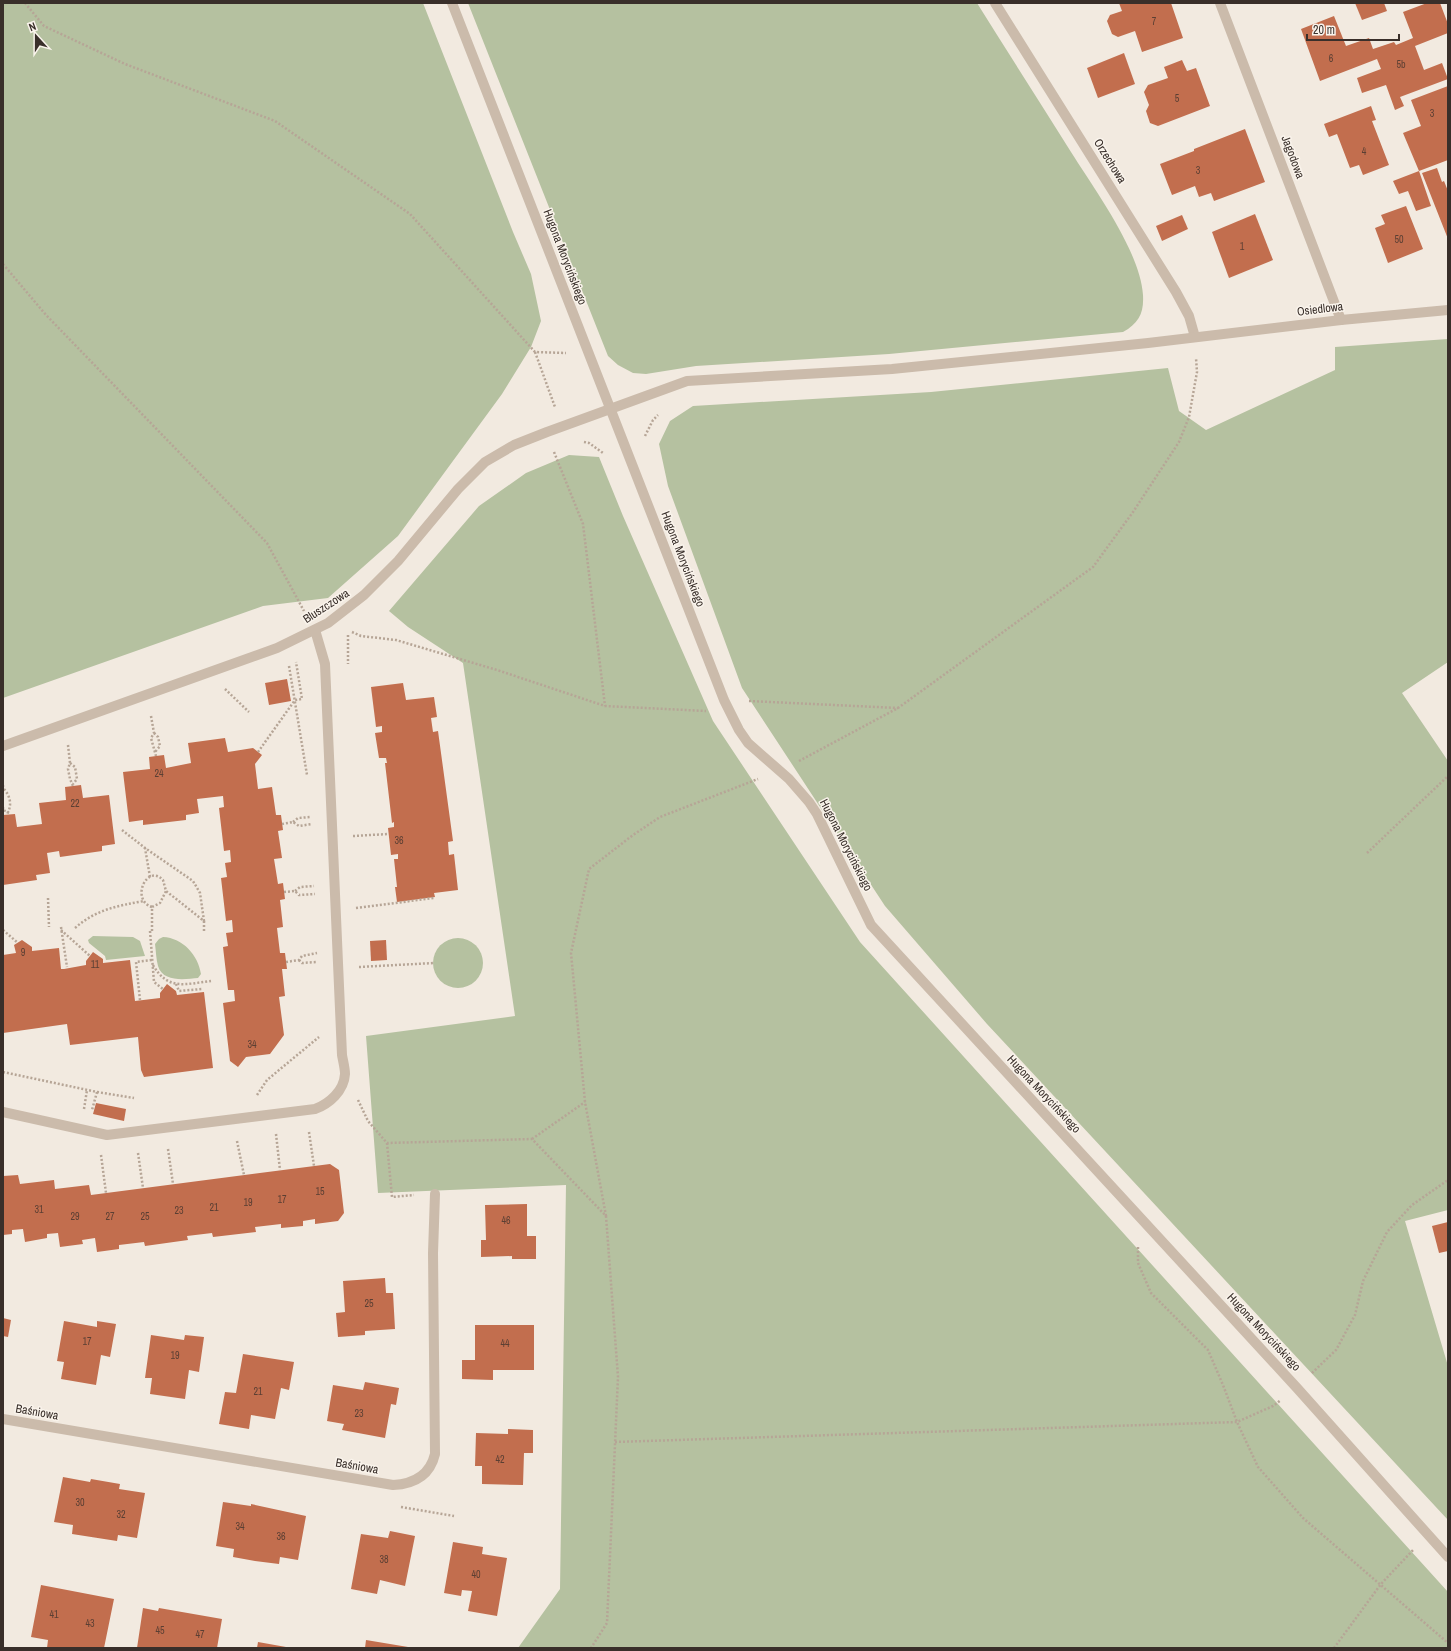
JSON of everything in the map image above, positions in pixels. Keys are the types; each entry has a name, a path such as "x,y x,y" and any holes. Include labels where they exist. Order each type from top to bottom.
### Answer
{"street":[{"name":"Hugona Morycińskiego","path":"452,3 724,700 739,730 748,743 799,790 817,814 871,925 1138,1214 1297,1388 1426,1534 1448,1556"},
{"name":"Orzechowa","path":"994,3 1176,292 1190,316 1195,337"},
{"name":"Jagodowa","path":"1220,3 1341,320"},
{"name":"Osiedlowa","path":"611,409 687,382 892,369 1341,320 1448,310"},
{"name":"Bluszczowa","path":"3,746 277,648 315,630 352,606 382,579 458,489 485,462 514,445 611,409"},
{"path":"3,1112 107,1135 315,1109 333,1098 340,1088 345,1074 342,1055 340,981 325,664 315,630"},
{"name":"Baśniowa","path":"3,1420 393,1486 414,1481 428,1470 435,1454 435,1194"}],"path":[{"path":"25,3 44,26 125,64 268,119 282,126 410,214 535,352 556,410 541,417 583,524 605,706"},
{"path":"3,264 46,315 267,543 315,630"},
{"path":"591,1648 607,1623 618,1377 606,1216 585,1102 571,953 589,869 633,835 660,817 780,771 898,708 1093,566 1133,512 1179,442 1189,417 1197,372 1195,337"},
{"path":"535,352 568,353 586,347"},
{"path":"578,441 589,443 603,453 611,466 644,452 645,436 653,420 663,410"},
{"path":"353,627 348,630 361,636 396,640 497,670 605,706 706,711"},
{"path":"295,700 302,700 295,660 320,646"},
{"path":"288,662 308,780"},
{"path":"229,684 222,686 249,712"},
{"path":"258,752 295,700"},
{"path":"724,700 898,708"},
{"path":"151,711 154,733 158,737 160,746 155,754 151,738 154,733"},
{"path":"67,741 70,763 68,769 73,785 77,779 75,767 70,763"},
{"path":"1367,853 1448,776"},
{"path":"3,785 3,790 9,795 10,807 8,813 3,810 3,807"},
{"path":"282,824 293,822 298,818 313,817 314,824 299,826 293,822"},
{"path":"122,830 145,848 193,881 200,893 204,932"},
{"path":"350,837 388,834"},
{"path":"145,848 150,877"},
{"path":"150,877 160,878 164,882 166,891 160,903 152,907 144,901 141,892 142,887 144,881 150,877"},
{"path":"284,892 295,891 300,888 317,885 318,900"},
{"path":"166,891 204,921"},
{"path":"295,891 299,895 317,894"},
{"path":"48,898 49,927"},
{"path":"352,908 434,898"},
{"path":"75,928 95,914 118,906 144,901"},
{"path":"152,907 151,931 154,982 163,989"},
{"path":"67,967 61,928 90,956"},
{"path":"3,930 18,942"},
{"path":"299,960 302,963 320,962 319,946"},
{"path":"286,962 299,960 302,956 320,953"},
{"path":"140,1000 136,962 152,960"},
{"path":"340,981 356,978 356,967 434,963"},
{"path":"153,965 164,979 171,983 211,981"},
{"path":"175,984 178,991 202,989"},
{"path":"254,1100 267,1080 323,1034 342,1055"},
{"path":"3,1072 96,1092 134,1098"},
{"path":"345,1074 368,1120 387,1142 392,1197 435,1194"},
{"path":"88,1130 96,1092"},
{"path":"387,1142 532,1139 585,1102"},
{"path":"308,1127 314,1166"},
{"path":"275,1132 280,1170"},
{"path":"236,1136 244,1175"},
{"path":"532,1139 606,1216"},
{"path":"167,1144 173,1184"},
{"path":"138,1148 143,1188"},
{"path":"101,1151 106,1193"},
{"path":"615,1442 1237,1422 1273,1406 1297,1388 1336,1350 1355,1315 1362,1282 1387,1232 1412,1205 1448,1180"},
{"path":"1138,1214 1138,1263 1151,1293 1208,1350 1237,1422 1258,1467 1303,1518 1448,1643"},
{"path":"1334,1648 1381,1584 1426,1534"}],"green space":[{"path":"3,3 423,3 531,274 541,321 531,347 502,394 398,536 328,598 263,606 3,698"},
{"path":"468,3 977,3 1104,202 1125,240 1134,259 1140,278 1143,295 1143,307 1139,317 1133,325 1123,332 889,354 696,366 646,374 633,373 618,365 608,356"},
{"path":"1448,339 1448,662 1402,693 1448,761 1448,1210 1405,1221 1448,1366 1448,1520 987,1024 885,906 742,688 668,486 659,444 670,421 693,406 931,392 1168,368 1179,411 1206,430 1335,370 1335,347"},
{"path":"569,455 599,457 623,516 713,721 860,942 1448,1592 1448,1648 518,1648 560,1589 566,1185 378,1193 366,1036 515,1016 463,663 408,627 389,611 479,506 526,473"},
{"path":"93,936 133,937 140,941 145,956 106,960 105,956 89,943 88,940"},
{"path":"163,937 170,938 183,944 193,954 197,960 201,974 198,978 175,979 170,978 161,971 157,963 155,944"},
{"path":"458,938 467,940 478,949 483,963 481,972 472,983 458,988 449,986 438,977 433,963 435,954 444,943"}],"building":[{"path":"1119,3 1171,3 1183,38 1142,52 1135,31 1118,37 1112,34 1107,21 1110,15 1122,11"},
{"path":"1355,3 1384,3 1387,11 1362,20"},
{"path":"1427,3 1440,3 1448,24 1448,33 1415,46 1424,70 1442,63 1448,79 1400,97 1404,106 1395,110 1386,85 1362,93 1357,78 1381,69 1377,59 1320,81 1301,29 1334,16 1346,46 1369,38 1373,49 1394,42 1396,45 1413,38 1403,12"},
{"path":"1124,53 1135,84 1098,98 1087,68"},
{"path":"1182,60 1187,71 1196,68 1210,106 1158,126 1150,123 1146,111 1149,105 1144,92 1148,85 1168,78 1164,67"},
{"path":"1448,86 1448,160 1419,171 1403,133 1421,126 1411,100"},
{"path":"1371,106 1376,120 1372,121 1389,165 1363,175 1359,165 1350,168 1337,134 1329,137 1324,124"},
{"path":"1245,129 1265,182 1214,201 1211,193 1199,197 1195,186 1172,195 1160,164"},
{"path":"1437,168 1442,182 1444,181 1448,191 1448,239 1422,173"},
{"path":"1419,171 1431,206 1416,211 1408,191 1399,194 1393,181"},
{"path":"1406,206 1423,249 1388,263 1375,228 1385,224 1381,215"},
{"path":"1255,214 1273,260 1229,278 1212,232"},
{"path":"1182,215 1188,229 1162,241 1156,226"},
{"path":"287,679 291,701 269,705 265,683"},
{"path":"403,683 406,700 434,697 437,717 431,718 433,732 438,731 453,841 448,842 449,855 454,854 458,890 434,893 435,897 397,902 394,859 398,859 398,854 391,855 388,828 394,827 394,822 392,823 385,763 387,763 386,758 379,758 375,733 382,732 382,726 376,727 371,687"},
{"path":"225,738 228,752 253,748 262,755 255,764 258,789 272,787 276,815 281,815 283,830 278,831 282,858 274,859 278,884 283,883 285,899 280,900 283,927 277,928 280,953 285,953 287,969 282,969 285,996 279,997 284,1035 270,1054 246,1057 238,1067 230,1061 223,1003 235,1001 234,990 228,990 223,947 228,946 226,933 233,932 232,920 226,921 221,878 227,877 225,863 231,862 230,850 224,851 219,808 224,807 223,796 197,799 199,813 186,815 186,820 143,825 143,820 129,822 123,772 150,769 149,757 156,756 164,755 166,768 191,763 188,743"},
{"path":"81,785 83,798 109,795 115,844 102,846 102,851 60,857 59,851 47,853 50,873 36,875 37,880 3,885 3,815 15,814 17,827 42,824 39,803 66,800 65,787"},
{"path":"22,940 32,947 32,951 59,948 61,969 86,965 86,961 93,952 103,959 103,963 130,960 135,1001 160,998 160,993 167,984 176,991 177,995 204,992 213,1068 144,1077 141,1070 138,1037 70,1045 67,1024 3,1033 3,955 16,953 14,945"},
{"path":"386,940 387,960 371,961 370,941"},
{"path":"96,1103 126,1109 124,1121 93,1114"},
{"path":"330,1164 339,1170 344,1213 338,1221 315,1224 315,1219 303,1221 303,1226 281,1228 281,1224 255,1227 256,1232 213,1237 212,1233 187,1236 188,1240 145,1246 144,1242 119,1245 119,1249 97,1252 95,1238 82,1240 83,1244 60,1247 58,1233 47,1234 47,1238 25,1242 23,1229 12,1230 12,1234 3,1235 3,1176 18,1175 20,1184 54,1180 55,1189 89,1185 91,1195"},
{"path":"527,1204 527,1236 536,1236 536,1259 512,1259 512,1256 481,1257 481,1240 486,1240 485,1205"},
{"path":"1448,1222 1448,1251 1439,1253 1432,1226"},
{"path":"385,1278 386,1293 393,1293 395,1329 365,1331 365,1335 338,1337 336,1313 345,1312 343,1281"},
{"path":"3,1318 11,1320 8,1337 3,1336"},
{"path":"64,1321 97,1327 97,1321 116,1324 110,1357 101,1355 96,1385 61,1379 64,1362 57,1361"},
{"path":"475,1325 534,1325 534,1370 493,1370 493,1380 462,1379 462,1360 475,1360"},
{"path":"151,1335 184,1340 185,1335 204,1337 199,1372 189,1370 185,1399 150,1394 152,1378 145,1378"},
{"path":"243,1354 294,1362 289,1390 281,1388 275,1419 251,1415 249,1429 219,1424 225,1392 236,1393"},
{"path":"365,1382 399,1388 396,1405 391,1404 385,1438 342,1430 344,1424 327,1421 333,1385 363,1390"},
{"path":"508,1429 533,1430 533,1453 524,1453 523,1485 482,1484 482,1466 475,1466 476,1433 508,1434"},
{"path":"63,1477 90,1482 91,1479 120,1484 119,1489 145,1493 137,1538 118,1535 117,1541 72,1534 73,1525 54,1522"},
{"path":"223,1502 251,1506 251,1504 306,1516 298,1560 280,1557 279,1564 255,1561 233,1557 234,1549 216,1546"},
{"path":"390,1531 415,1536 405,1586 380,1580 377,1594 351,1589 361,1534 388,1538"},
{"path":"453,1542 483,1547 482,1554 507,1558 497,1616 468,1611 472,1591 462,1590 461,1596 444,1593"},
{"path":"41,1585 114,1599 104,1648 47,1648 48,1640 31,1637"},
{"path":"143,1608 158,1611 159,1608 222,1619 217,1648 137,1648"},
{"path":"366,1640 408,1647 408,1648 365,1648"},
{"path":"258,1642 286,1647 286,1648 257,1648"}]}
